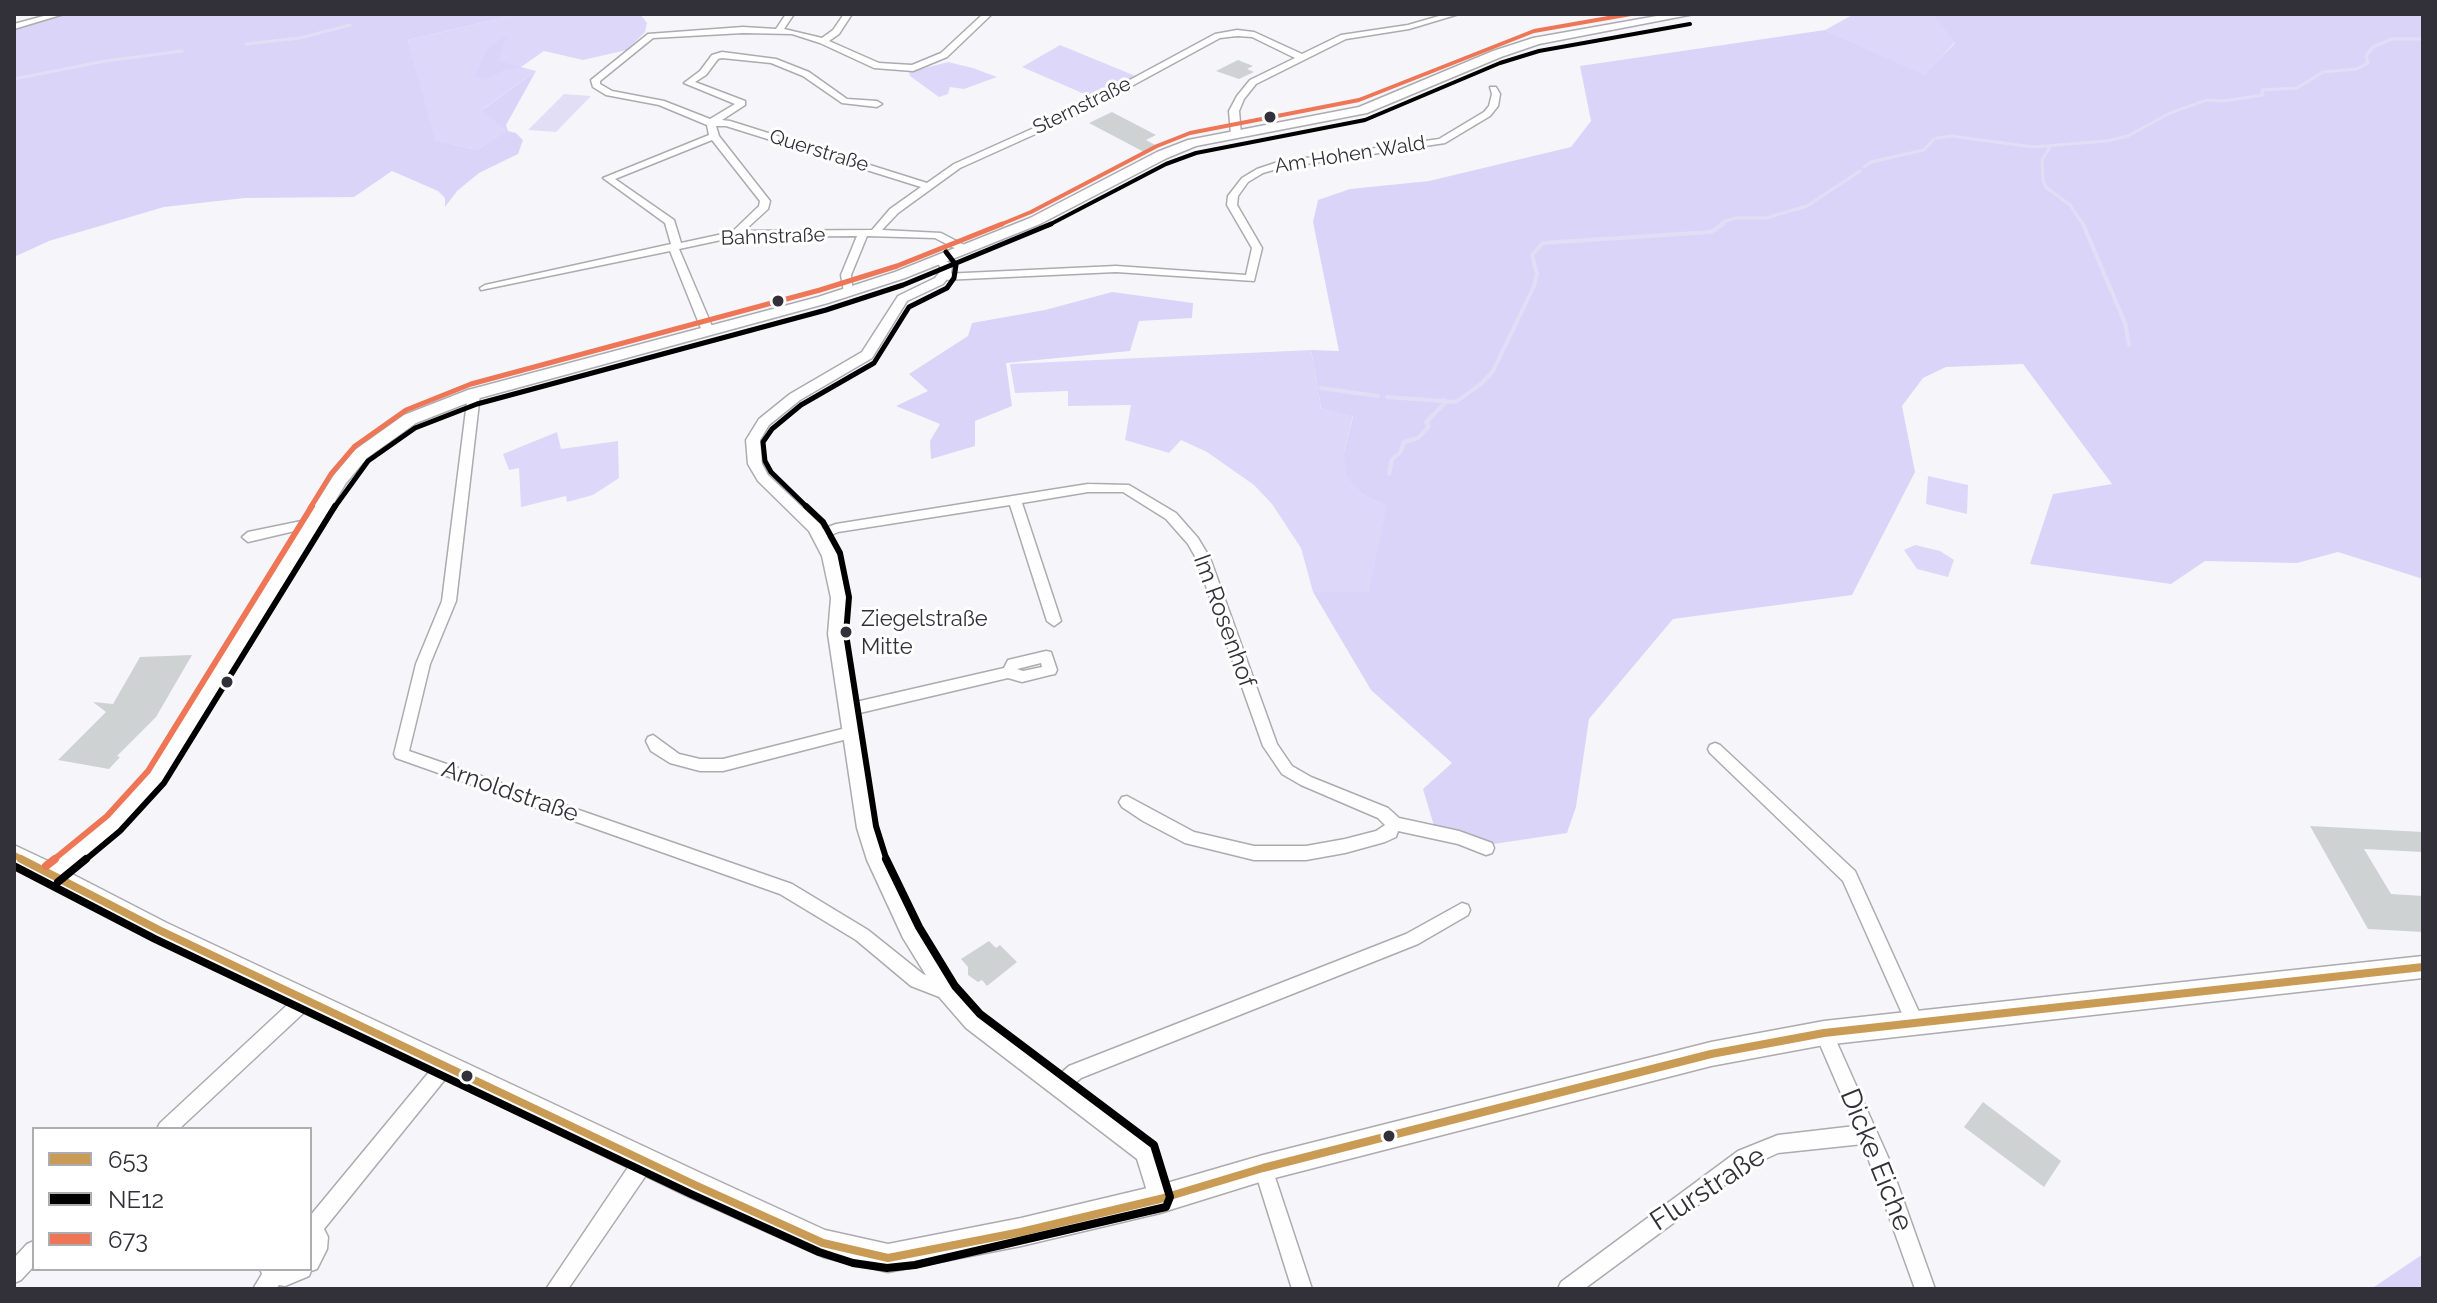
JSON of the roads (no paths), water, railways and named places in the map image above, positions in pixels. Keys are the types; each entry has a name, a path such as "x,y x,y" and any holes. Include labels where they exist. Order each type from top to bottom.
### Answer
{"main road":[{"path":"52,874 114,823 156,777 340,479 377,441 419,414 474,394 849,292 940,260 1035,221 1178,148 1362,110 1497,54 1537,41 1688,14"},
{"path":"14,855 305,1000 644,1161 823,1243 888,1258 1021,1232 1160,1199 1263,1168 1711,1054 1824,1033 2423,967"}],"street":[{"path":"14,27 60,14"},
{"path":"790,14 779,30 823,41 877,66 908,69 944,55 988,14"},
{"path":"823,41 836,32 848,14"},
{"path":"1236,134 1234,111 1244,91 1253,82 1352,34 1409,27 1455,14"},
{"name":"Querstraße","path":"779,30 651,36 598,75 596,85 609,93 661,103 711,123 727,123 926,186"},
{"name":"Sternstraße","path":"876,231 894,211 926,186 988,149 1079,111 1218,36 1237,33 1254,35 1301,57"},
{"path":"735,234 764,207 765,201 714,136 711,123 742,103 688,83 703,73 715,57 722,55 777,62 806,74 845,101 877,104"},
{"name":"Am Hohen Wald","path":"943,277 1116,269 1250,279 1257,248 1232,205 1233,196 1245,180 1270,167 1442,141 1487,114 1496,94 1493,89"},
{"path":"708,331 675,246 670,222 608,178 714,136"},
{"name":"Bahnstraße","path":"485,288 735,234 863,234 876,231 937,235 966,250"},
{"path":"849,292 846,275 863,234"},
{"path":"940,260 946,265 943,277 902,299 864,358 785,404 757,432 752,455 758,472 820,535 830,556 837,585 836,634 866,828 876,860 910,932 947,992 973,1021 1146,1152 1160,1199"},
{"name":"Arnoldstraße","path":"474,394 449,601 423,664 401,754 786,889 862,935 917,980 947,992"},
{"name":"Im Rosenhof","path":"820,535 836,528 1116,486 1144,497 1171,516 1203,558 1276,757 1294,774 1383,813 1394,824 1459,838 1486,848"},
{"path":"1015,500 1054,621"},
{"path":"248,537 311,523"},
{"path":"847,710 1009,672"},
{"path":"653,741 656,747 675,759 700,765 723,765 850,733"},
{"path":"1715,749 1849,876 1915,1023"},
{"path":"1127,802 1191,838 1254,853 1306,853 1345,846 1379,837 1390,832 1394,824"},
{"path":"1059,1086 1075,1072 1412,939 1462,910"},
{"path":"168,1127 305,1000"},
{"name":"Dicke Eiche","path":"1824,1033 1881,1164 1925,1289"},
{"path":"312,1228 445,1066"},
{"name":"Flurstraße","path":"1568,1289 1745,1158 1778,1144 1867,1134"},
{"path":"556,1289 644,1161"},
{"path":"1263,1168 1302,1289"},
{"path":"312,1232 318,1237 312,1258"},
{"path":"14,1273 32,1253"},
{"path":"269,1277 297,1271"}],"waterway":[{"path":"246,44 300,38 350,25"},
{"path":"1937,138 1951,136 2033,147 2106,141 2128,136 2170,113 2207,100 2224,101 2263,95 2262,90 2297,88 2323,72 2357,69 2368,63 2366,56 2373,47 2392,39 2423,39"},
{"path":"14,79 105,61 182,51"},
{"path":"1864,167 1871,162 1924,150 1934,139"},
{"path":"2050,147 2042,160 2043,181 2046,187 2070,205 2084,225"},
{"path":"1722,224 1736,218 1766,218 1807,206 1860,171"},
{"path":"1444,401 1456,402 1493,371 1534,286 1537,274 1532,255 1543,243 1711,232 1722,224"},
{"path":"2084,225 2125,323 2129,345"},
{"path":"1321,388 1378,396"},
{"path":"1387,397 1444,401"},
{"path":"1389,474 1392,459 1400,453 1404,442 1418,438 1424,432 1429,426 1426,422 1444,401"}],"place":[{"name":"Ziegelstraße Mitte","path":"846,632"}]}
